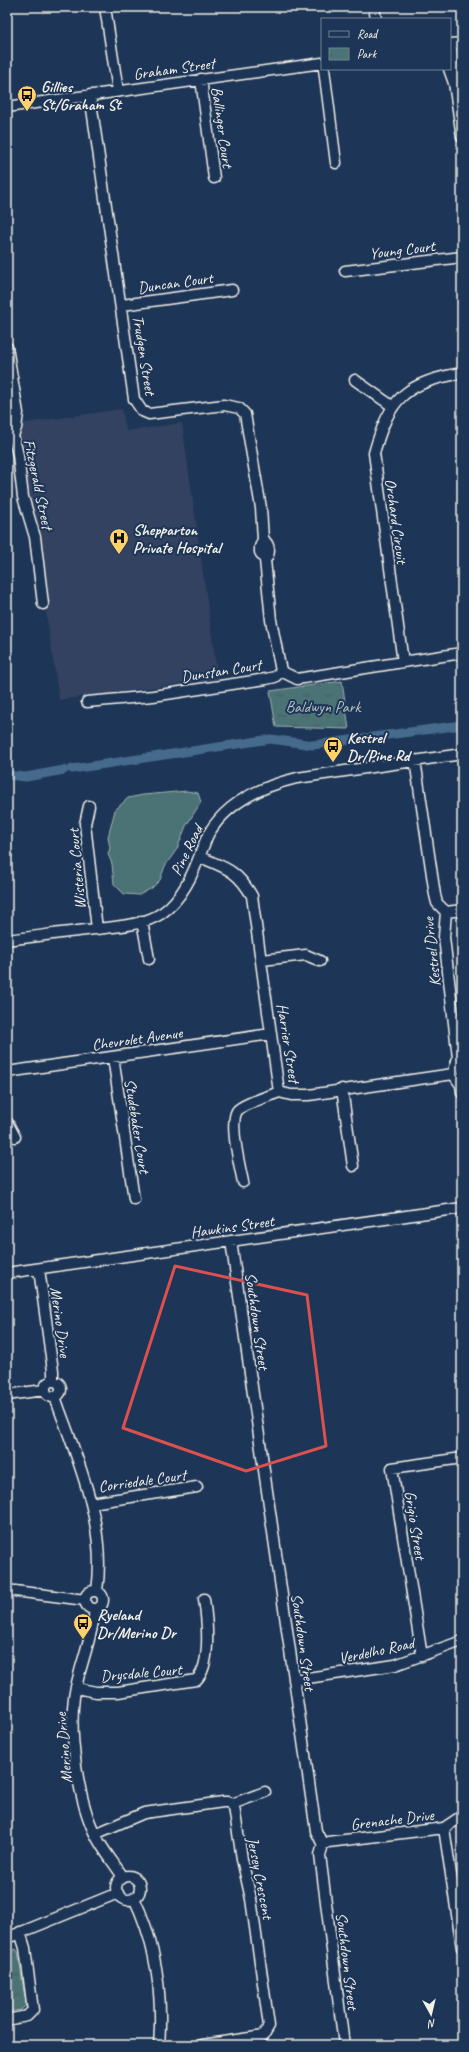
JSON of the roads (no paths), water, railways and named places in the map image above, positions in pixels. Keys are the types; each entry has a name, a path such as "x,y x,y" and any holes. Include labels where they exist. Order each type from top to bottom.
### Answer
{"street":[{"path":"104,7 118,91"},
{"path":"374,7 376,18"},
{"path":"462,43 451,44 454,66 454,83 462,137"},
{"name":"Graham Street","path":"7,107 321,62"},
{"path":"324,70 336,163"},
{"path":"449,70 454,83"},
{"name":"Ballinger Court","path":"201,79 214,178"},
{"name":"Trudgen Street","path":"90,95 122,305 134,399 142,411 149,414 231,406 239,408 245,414 261,508 263,539 267,543 269,552 265,560 272,620 281,671"},
{"name":"Young Court","path":"345,271 462,257"},
{"name":"Duncan Court","path":"122,305 232,290"},
{"name":"Fitzgerald Street","path":"7,347 18,412 17,424 10,435 18,455 23,497 35,537 43,604"},
{"name":"Orchard Circuit","path":"403,662 374,453 384,420 392,406 407,390 438,377 462,373"},
{"path":"355,380 392,406"},
{"path":"403,662 462,653"},
{"name":"Dunstan Court","path":"87,702 153,696 266,679 274,677 281,671 297,679 403,662"},
{"name":"Pine Road","path":"7,940 97,929 142,921 162,912 171,905 190,879 209,833 223,816 239,801 256,790 277,782 297,778 462,754"},
{"name":"Kestrel Drive","path":"416,760 435,895 437,903 446,912 444,937 458,1058 453,1074"},
{"name":"Wisteria Court","path":"89,806 85,824 97,929"},
{"name":"Harrier Street","path":"200,857 233,871 245,883 252,896 279,1092 291,1095 309,1094 342,1088 453,1074"},
{"path":"446,912 462,910"},
{"path":"142,921 148,959"},
{"path":"262,960 306,956 320,961"},
{"name":"Chevrolet Avenue","path":"7,1072 271,1034"},
{"name":"Studebaker Court","path":"113,1057 134,1199"},
{"path":"453,1074 461,1085 462,1093"},
{"path":"342,1088 353,1166"},
{"path":"243,1182 234,1122 237,1111 243,1106 279,1092"},
{"path":"7,1122 15,1137"},
{"name":"Hawkins Street","path":"7,1273 462,1208"},
{"name":"Southdown Street","path":"231,1241 316,1831 323,1845 320,1854 344,2045"},
{"name":"Merino Drive","path":"38,1269 53,1371 53,1380"},
{"path":"44,1390 46,1384 53,1380 58,1382 61,1386 60,1394 56,1397"},
{"path":"7,1395 44,1390"},
{"path":"44,1390 47,1395 56,1397"},
{"path":"56,1397 91,1503 99,1552 97,1591"},
{"name":"Grigio Street","path":"422,1656 392,1468 462,1458"},
{"name":"Corriedale Court","path":"91,1503 197,1487"},
{"path":"7,1590 85,1600"},
{"path":"85,1600 89,1593 97,1591"},
{"path":"85,1600 87,1605 95,1609 100,1607 103,1600 101,1594 97,1591"},
{"name":"Drysdale Court","path":"76,1688 96,1692 118,1692 196,1680 203,1671 208,1632 204,1599"},
{"name":"Merino Drive","path":"95,1609 92,1628 76,1688 73,1726 75,1754 84,1802 95,1834 123,1877"},
{"name":"Verdelho Road","path":"294,1680 395,1665 462,1641"},
{"path":"95,1834 144,1813 223,1802 232,1804 265,1792"},
{"name":"Jersey Crescent","path":"202,2045 265,2041 269,2026 251,1899 240,1854 235,1811 232,1804"},
{"name":"Grenache Drive","path":"323,1845 328,1842 444,1828 462,1816"},
{"path":"444,1828 462,1948"},
{"path":"123,1877 135,1878 140,1884 140,1892 134,1898 124,1898 118,1894 116,1886 123,1877"},
{"path":"7,1938 118,1894"},
{"path":"134,1898 147,1929 157,1971 160,1999 159,2045"},
{"path":"7,2020 27,2016 33,2010 25,1948 20,1932"}],"waterway":[{"path":"72,769 271,739 313,745 462,725"},
{"path":"7,775 26,777 64,770"}],"place":[{"name":"Gillies St/Graham St","path":"27,112"},
{"name":"Shepparton Private Hospital","path":"119,555"},
{"name":"Kestrel Dr/Pine Rd","path":"333,763"},
{"name":"Ryeland Dr/Merino Dr","path":"83,1640"}],"park label":[{"name":"Baldwyn Park","path":"323,706"}]}
